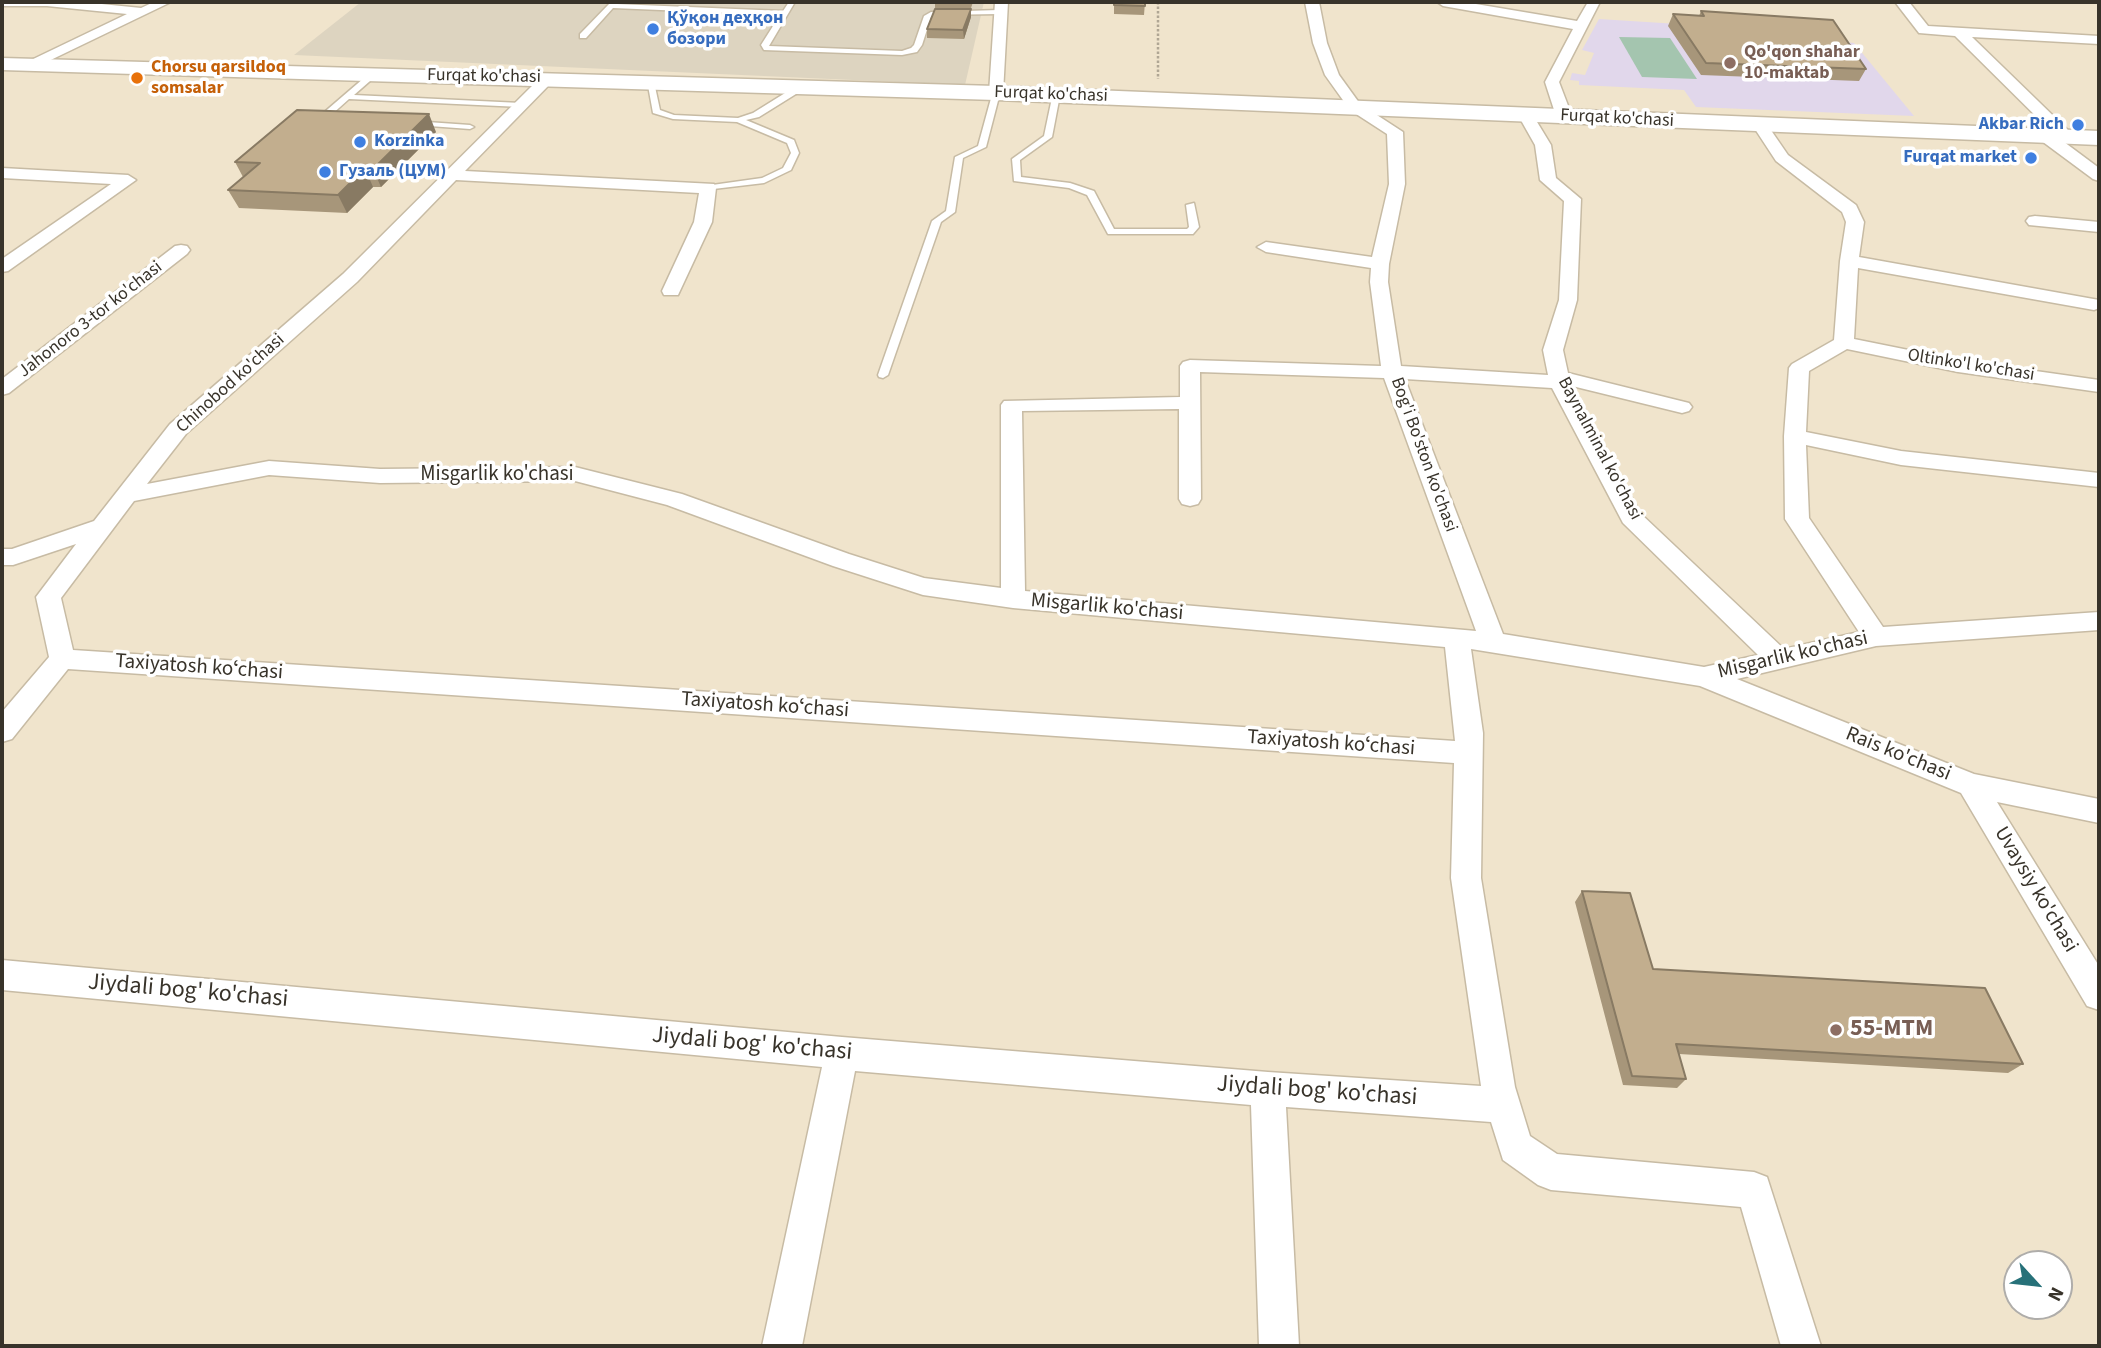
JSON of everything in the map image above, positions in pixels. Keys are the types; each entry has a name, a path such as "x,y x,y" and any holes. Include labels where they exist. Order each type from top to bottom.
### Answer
{"main road":[{"name":"Furqat ko'chasi","path":"2,64 1056,95 2099,138"}],"street":[{"path":"2,2 47,2 143,12"},
{"path":"32,65 164,2"},
{"name":"Bog'i Bo'ston ko'chasi","path":"1312,2 1320,43 1332,75 1355,107 1395,132 1397,184 1380,264 1379,282 1392,372 1493,642"},
{"path":"1443,2 1581,26"},
{"path":"1564,116 1552,82 1594,2"},
{"path":"1902,2 1924,30 2099,40"},
{"path":"996,93 1000,7"},
{"path":"1959,32 2055,136 2099,176"},
{"name":"Chinobod ko'chasi","path":"62,659 48,597 178,429 350,278 548,79"},
{"name":"Baynalminal ko'chasi","path":"1526,115 1543,145 1548,180 1573,198 1568,300 1553,350 1558,379 1631,518 1780,660"},
{"path":"1761,126 1782,158 1850,209 1855,222 1849,261 1844,344 1799,368 1795,436 1797,519 1876,637"},
{"path":"2,173 128,180 2,267"},
{"path":"452,175 683,189 708,188 703,222 671,290"},
{"path":"2035,221 2099,227"},
{"path":"1266,247 1380,264"},
{"name":"Jahonoro 3-tor ko'chasi","path":"2,389 181,250"},
{"path":"1849,261 2094,304"},
{"name":"Oltinko'l ko'chasi","path":"1844,344 1958,366 2099,386"},
{"path":"1190,499 1190,366 1558,379 1682,407"},
{"path":"1013,599 1011,405 1190,403"},
{"path":"1795,436 1901,458 2099,480"},
{"name":"Misgarlik ko'chasi","path":"128,495 269,468 380,476 576,474 674,499 841,560 923,586 1013,599 1493,642 1704,677 1876,637 2099,621"},
{"path":"2,557 13,557 104,526"},
{"path":"1457,639 1469,733 1466,878 1498,1087 1516,1147 1551,1172 1754,1190 1801,1346"},
{"path":"2,731 62,659"},
{"name":"Taxiyatosh koʻchasi","path":"62,659 1468,753"},
{"name":"Rais ko'chasi","path":"1704,677 1971,785 2099,811"},
{"name":"Uvaysiy ko'chasi","path":"1971,785 2099,995"},
{"name":"Jiydali bog' ko'chasi","path":"2,975 842,1053 1268,1089 1503,1105"},
{"path":"782,1346 842,1053"},
{"path":"1268,1089 1279,1346"}],"lane":[{"path":"792,2 765,45 767,48 902,53 914,50 918,45 928,16 933,13 1000,7"},
{"path":"583,36 613,4 785,13"},
{"path":"316,124 374,74"},
{"path":"650,82 656,111 673,117 738,120 756,115 801,87"},
{"path":"883,375 937,221 950,212 959,157 982,147 996,93"},
{"path":"1056,95 1048,137 1016,159 1017,179 1070,186 1091,193 1111,232 1190,232 1194,227 1191,205"},
{"path":"348,97 521,105"},
{"path":"325,117 338,118"},
{"path":"708,188 764,180 787,170 795,153 791,142 738,120"},
{"path":"404,122 470,127"}],"path":[{"path":"1158,2 1158,87"}],"shaded area":[{"name":"Қўқон деҳқон бозори","path":"361,2 984,2 965,85 294,55"},
{"name":"Qo'qon shahar 10-maktab","path":"1599,19 1694,25 1854,43 1914,116 1696,107 1684,90 1579,85 1579,81 1570,80 1572,73 1585,75 1594,53 1582,50"}],"green space":[{"path":"1619,37 1670,38 1697,79 1642,77"}],"building":[{"path":"1114,2 1145,2 1145,6 1114,5"},
{"path":"935,9 971,9 963,30 927,29"},
{"path":"1701,11 1833,20 1866,69 1706,63 1673,14 1704,16"},
{"path":"297,110 429,114 373,169 365,168 338,195 228,190 260,163 235,162"},
{"path":"1582,891 1630,893 1653,969 1985,988 2023,1064 1676,1044 1686,1079 1632,1076"}],"place":[{"name":"Қўқон деҳқон бозори","path":"653,29"},
{"name":"Qo'qon shahar 10-maktab","path":"1730,63"},
{"name":"Chorsu qarsildoq somsalar","path":"137,78"},
{"name":"Akbar Rich","path":"2078,125"},
{"name":"Korzinka","path":"360,142"},
{"name":"Furqat market","path":"2031,158"},
{"name":"Гузаль (ЦУМ)","path":"325,172"},
{"name":"55-МТМ","path":"1836,1030"}]}
